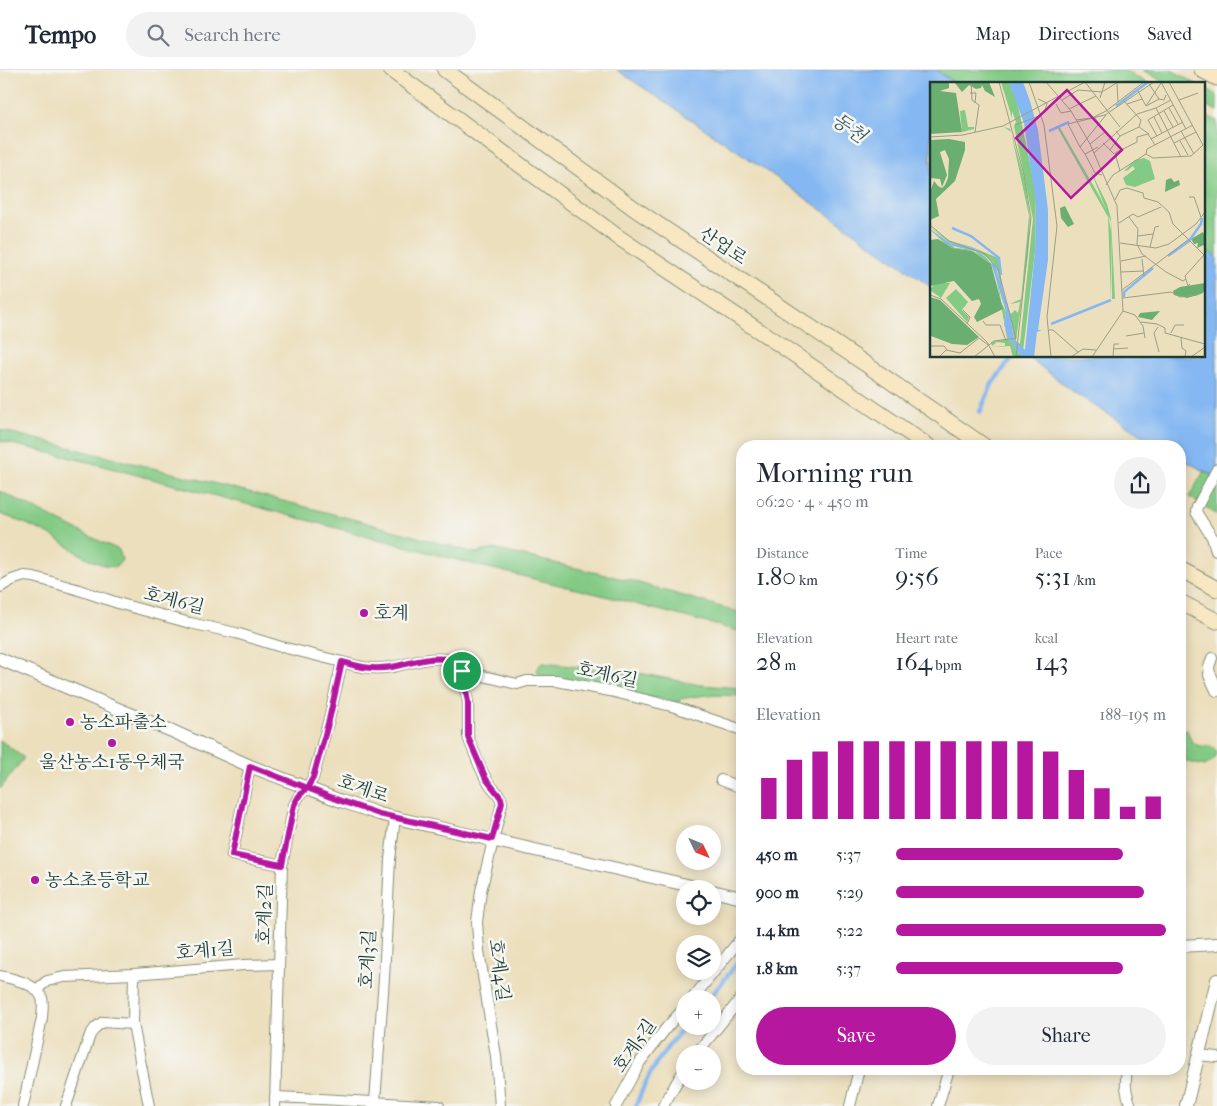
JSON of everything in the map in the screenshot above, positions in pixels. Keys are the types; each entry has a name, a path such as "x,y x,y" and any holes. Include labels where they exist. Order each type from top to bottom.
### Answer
{"main road":[{"path":"391,70 618,237 919,440"},
{"name":"산업로","path":"445,70 635,209 975,440"},
{"path":"1202,70 1217,78"},
{"path":"1186,573 1217,589"},
{"path":"1186,605 1217,621"}],"street":[{"path":"1216,550 1212,537 1196,512 1197,506 1217,470"},
{"name":"호계6길","path":"0,587 24,576 34,577 190,623 236,633 278,646 370,669 392,667 416,661 450,659 456,661 462,671 517,684 533,681 557,682 610,691 674,707 736,728"},
{"path":"1212,658 1209,667 1210,675 1217,690"},
{"name":"호계로","path":"0,660 172,731 250,766 379,814 676,882"},
{"path":"282,865 294,805 313,778 342,662"},
{"path":"462,671 468,702 468,736 486,779 501,798 502,803 492,839"},
{"name":"호계2길","path":"250,766 232,855 282,865 275,1101"},
{"path":"721,780 736,786"},
{"name":"호계3길","path":"375,1102 390,860 395,818"},
{"name":"호계4길","path":"492,839 481,891 477,922 479,951 496,1056 500,1106"},
{"path":"721,893 736,897"},
{"path":"699,990 736,944"},
{"path":"1186,946 1217,944"},
{"name":"호계1길","path":"36,990 47,981 64,977 279,964"},
{"path":"134,974 133,1024 149,1106"},
{"path":"0,976 16,980 36,990 41,997 43,1006 23,1106"},
{"path":"1186,1106 1217,980"},
{"path":"703,1045 736,1004"},
{"name":"호계5길","path":"616,1106 640,1062 676,1017"},
{"path":"66,1106 90,1036 96,1026 103,1022 133,1024"},
{"path":"1199,1055 1217,1056"},
{"path":"850,1106 858,1075"},
{"path":"938,1106 947,1075"},
{"path":"1126,1075 1126,1094 1131,1106"},
{"path":"663,1106 676,1084"},
{"path":"275,1101 375,1102 439,1106"}],"green space":[{"path":"936,70 1124,70 1145,82 953,82"},
{"path":"1143,70 1172,70 1193,82 1164,82"},
{"path":"1204,88 1217,95 1217,111 1204,104"},
{"path":"1204,114 1217,121 1217,257 1204,249"},
{"path":"0,430 245,491 475,553 494,549 632,581 736,611 736,630 476,565 84,461 0,441"},
{"path":"1204,471 1217,478 1217,515 1189,497"},
{"path":"0,491 119,550 122,560 116,567 90,560 44,532 0,514"},
{"path":"543,663 608,670 634,675 639,673 700,685 736,688 736,696 706,695 680,699 679,703 540,675 537,671"},
{"path":"1186,730 1191,741 1199,746 1211,746 1217,751 1215,758 1205,766 1186,761"},
{"path":"0,740 24,758 0,789"}],"water":[{"name":"동천","path":"617,70 936,70 953,82 930,82 930,286 760,166"},
{"path":"1204,249 1217,257 1217,478 1186,461 1186,440 1149,440 1075,393 1030,358 1204,358"}],"waterway":[{"path":"980,412 992,384 1012,358"},
{"path":"716,990 736,965"},
{"path":"636,1106 656,1063 678,1035"}],"place":[{"name":"호계","path":"364,613"},
{"name":"농소파출소","path":"70,722"},
{"name":"울산농소1동우체국","path":"112,743"},
{"name":"농소초등학교","path":"35,880"}],"route":[{"path":"462,671 460,665 450,659 416,661 392,667 370,669 342,662 313,778 307,788 250,766 232,855 282,865 294,805 307,788 379,814 492,839 502,803 501,798 486,779 468,736 468,702 462,671"}]}
